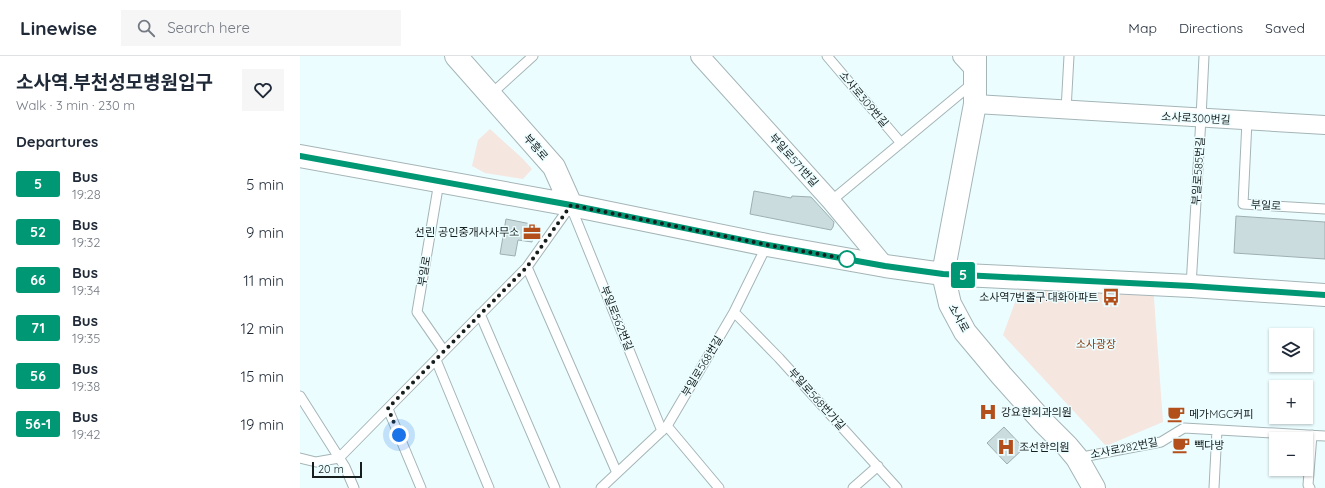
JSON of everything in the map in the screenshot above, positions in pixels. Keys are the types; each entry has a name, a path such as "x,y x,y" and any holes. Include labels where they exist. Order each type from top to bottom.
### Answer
{"street":[{"name":"부흥로","path":"456,56 554,167 571,205"},
{"name":"부일로571번길","path":"700,56 831,201 885,266"},
{"name":"소사로","path":"971,66 975,104 943,274 950,304 965,332 1001,375 1076,458 1094,488"},
{"name":"소사로300번길","path":"975,104 1325,125"},
{"path":"300,156 571,205 768,245 885,266 943,274 1191,286 1325,295"}],"lane":[{"path":"490,95 533,56"},
{"name":"소사로309번길","path":"827,56 901,143"},
{"path":"1066,110 1069,56"},
{"name":"부일로585번길","path":"1191,286 1204,56"},
{"name":"소사로","path":"831,201 901,143 971,66"},
{"name":"부일로","path":"1247,121 1242,204 1325,209"},
{"name":"부일로","path":"439,182 417,312 444,351"},
{"path":"300,458 316,462 339,458 527,267 571,205"},
{"name":"부일로562번길","path":"571,205 665,428 719,488"},
{"name":"부일로568번길","path":"601,488 665,428 734,312 768,245"},
{"path":"527,267 617,473"},
{"name":"부일로568번가길","path":"734,312 779,358 897,488"},
{"path":"480,314 555,488"},
{"path":"436,360 489,488"},
{"path":"300,396 339,458 354,488"},
{"path":"388,408 421,488"},
{"name":"소사로282번길","path":"1076,458 1161,442 1184,428 1269,433"},
{"path":"1214,488 1217,430"},
{"name":"소사로282번길","path":"1313,435 1325,436"},
{"path":"853,488 878,466"},
{"path":"1309,476 1308,485 1310,488"}],"green space":[{"path":"490,129 532,169 523,179 485,173 472,166 478,140"},
{"name":"소사광장","path":"1024,278 1153,284 1163,422 1106,446 1003,335"}],"building":[{"path":"754,191 791,198 792,196 811,197 834,222 833,227 831,230 750,214"},
{"path":"1236,216 1325,222 1325,259 1234,253"},
{"path":"506,219 536,225 532,242 518,240 515,256 500,254"},
{"path":"1004,427 1024,448 1007,464 987,443"}],"bus line":[{"name":"5","path":"300,156 571,205 768,245 885,266 943,274 1191,286 1325,295"}],"place":[{"name":"선린 공인중개사사무소","path":"532,232"},
{"name":"소사역7번출구.대화아파트","path":"1111,297"},
{"name":"강요한외과의원","path":"988,412"},
{"name":"메가MGC커피","path":"1176,414"},
{"name":"빽다방","path":"1181,445"},
{"name":"조선한의원","path":"1006,447"}],"route":[{"path":"399,435 388,408 527,267 571,205 768,245 847,259"}]}
